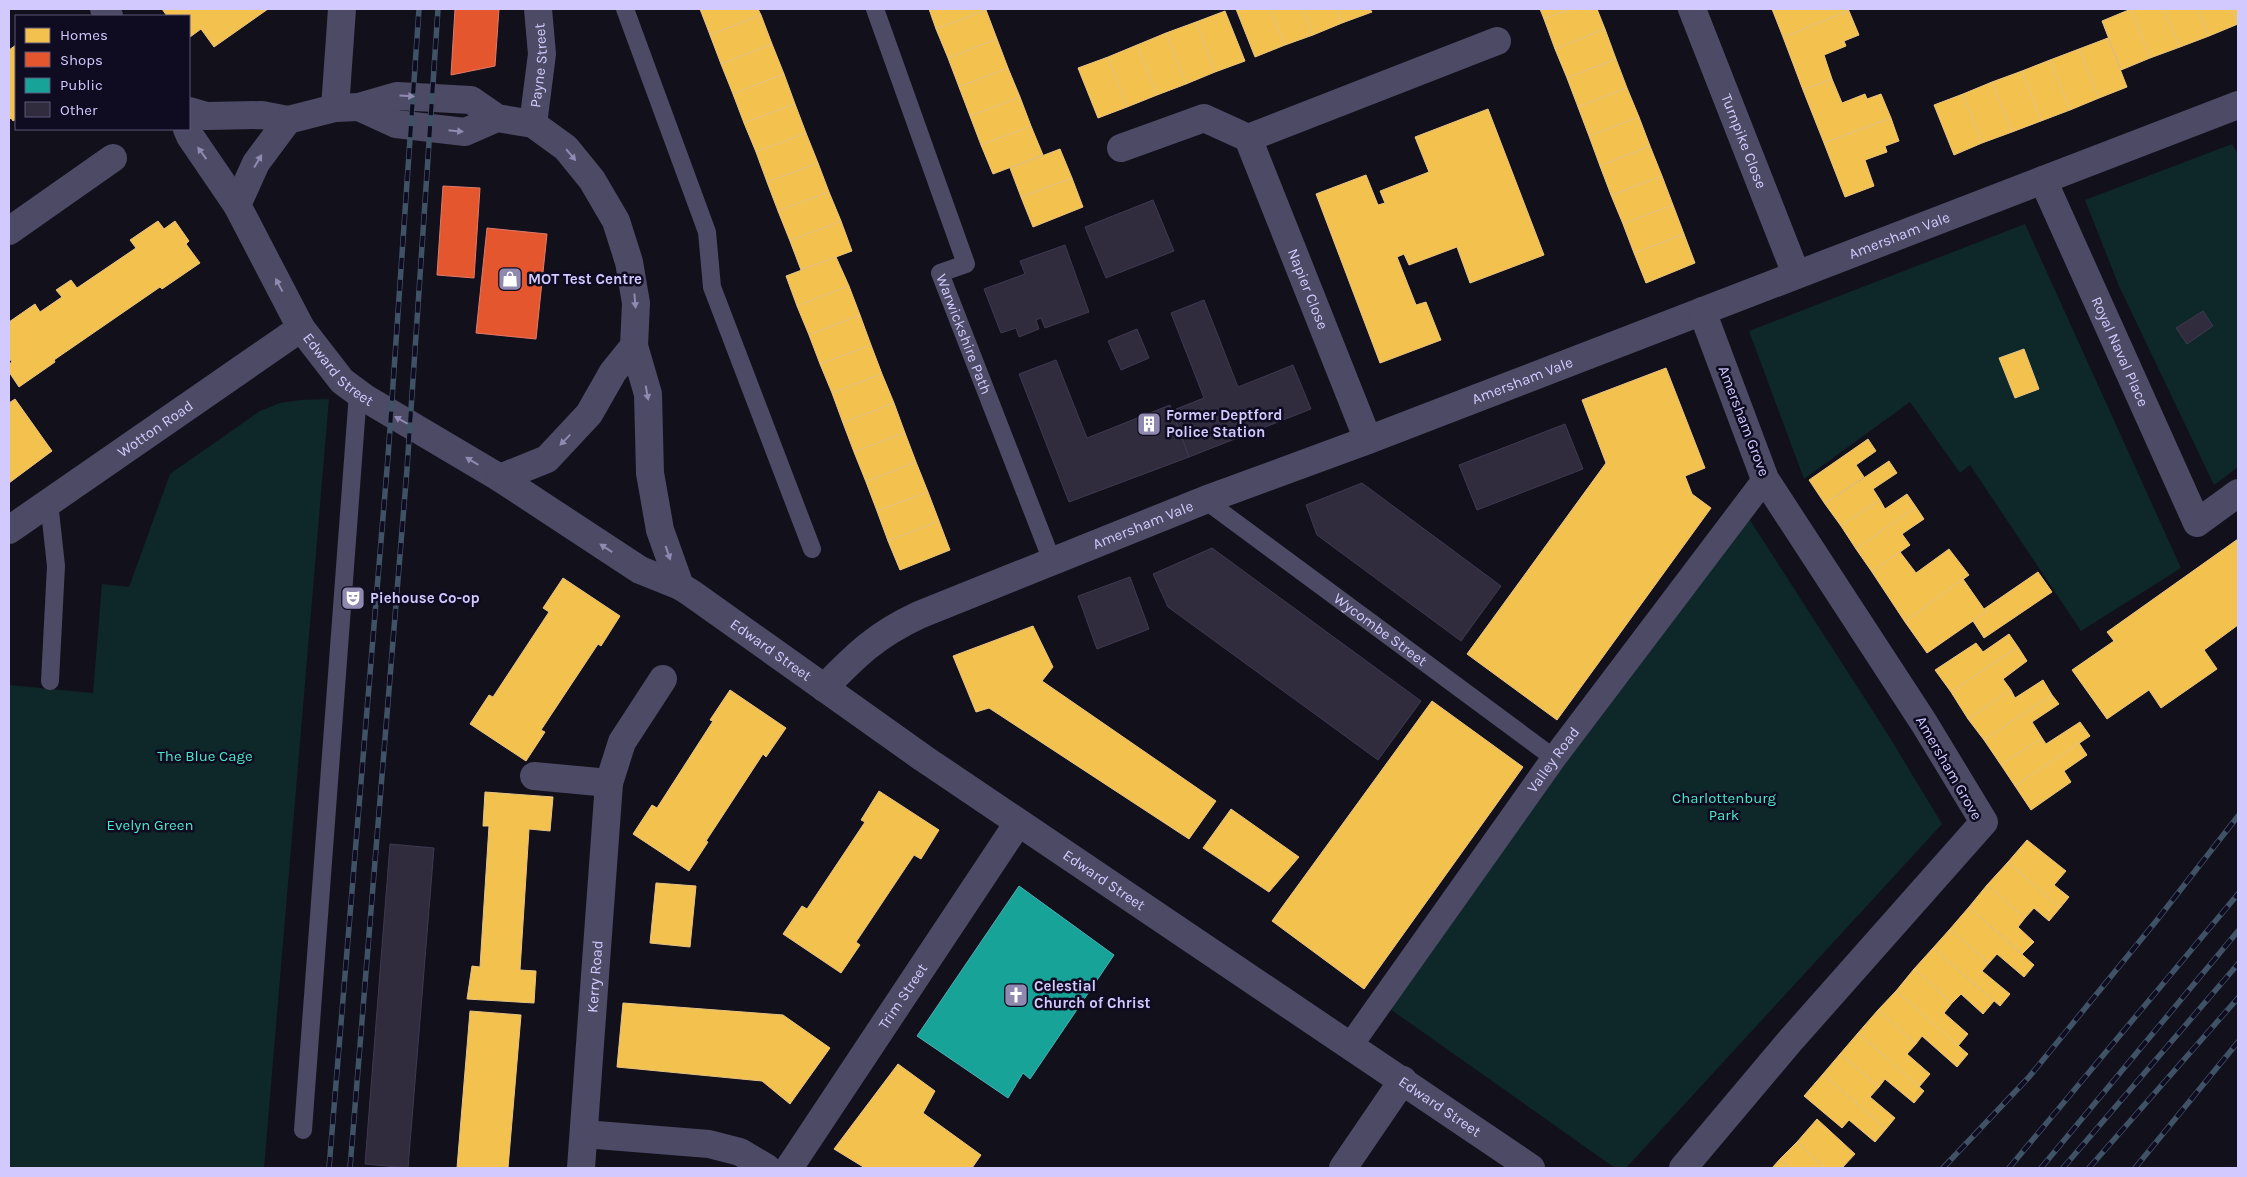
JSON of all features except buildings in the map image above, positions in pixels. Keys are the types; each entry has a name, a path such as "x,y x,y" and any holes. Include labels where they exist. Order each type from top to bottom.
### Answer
{"street":[{"path":"342,9 347,108"},
{"name":"Payne Street","path":"534,124 542,54 538,9"},
{"name":"Turnpike Close","path":"1692,9 1796,274"},
{"path":"1121,148 1204,118 1248,138 1497,41"},
{"name":"Amersham Vale","path":"824,688 864,648 899,624 1052,560 2238,105"},
{"path":"190,111 206,116 262,115 288,120 347,108 396,124 465,132 497,118 534,124 566,148 592,180 616,221 630,262 636,303 634,346 648,394 650,473 660,530 680,586"},
{"path":"237,205 256,163 288,120"},
{"name":"Edward Street","path":"187,130 237,205 302,328 342,381 358,393 500,478 640,570 680,586 1018,823 1532,1168"},
{"name":"Napier Close","path":"1248,138 1368,440"},
{"path":"9,231 113,158"},
{"name":"Royal Naval Place","path":"2043,180 2197,523 2238,493"},
{"name":"Amersham Grove","path":"1683,1168 1790,1041 1984,822 1924,723 1765,479 1702,312"},
{"name":"Wotton Road","path":"9,530 302,328"},
{"path":"500,478 547,458 589,414 613,372 634,346"},
{"name":"Valley Road","path":"1350,1046 1554,758 1765,479"},
{"name":"Kerry Road","path":"581,1168 609,783 622,742 663,679"},
{"path":"534,776 609,783"},
{"name":"Trim Street","path":"788,1168 1018,823"},
{"path":"1343,1168 1403,1080"},
{"path":"584,1134 709,1144 740,1152 767,1168"}],"lane":[{"path":"625,9 707,232 712,287 812,550"},
{"name":"Warwickshire Path","path":"875,9 966,264 940,274 1052,560"},
{"path":"304,1130 358,393"},
{"name":"Wycombe Street","path":"1205,500 1554,758"},
{"path":"49,502 56,566 50,681"}],"green space":[{"path":"2232,144 2238,154 2238,467 2214,485 2119,286 2085,200"},
{"path":"2025,224 2181,568 2081,631 1970,465 1960,473 1910,402 1804,479 1749,331"},
{"name":"Evelyn Green","path":"329,399 264,1168 9,1168 9,685 93,693 102,584 129,587 170,474 260,411 280,403"},
{"name":"Charlottenburg Park","path":"1737,500 1887,733 1942,824 1626,1168 1615,1168 1383,1004"}],"railway":[{"path":"329,1168 388,457 419,9"},
{"path":"350,1168 407,469 438,9"},
{"path":"1943,1168 2029,1077 2157,920 2238,816"},
{"path":"2009,1168 2238,894"},
{"path":"2041,1168 2238,931"},
{"path":"2063,1168 2238,964"},
{"path":"2089,1168 2238,998"},
{"path":"2135,1168 2238,1042"}],"place":[{"name":"MOT Test Centre","path":"510,279"},
{"name":"Former Deptford Police Station","path":"1149,424"},
{"name":"Piehouse Co-op","path":"353,598"},
{"name":"Celestial Church of Christ","path":"1016,995"}],"park label":[{"name":"The Blue Cage","path":"205,756"}]}
